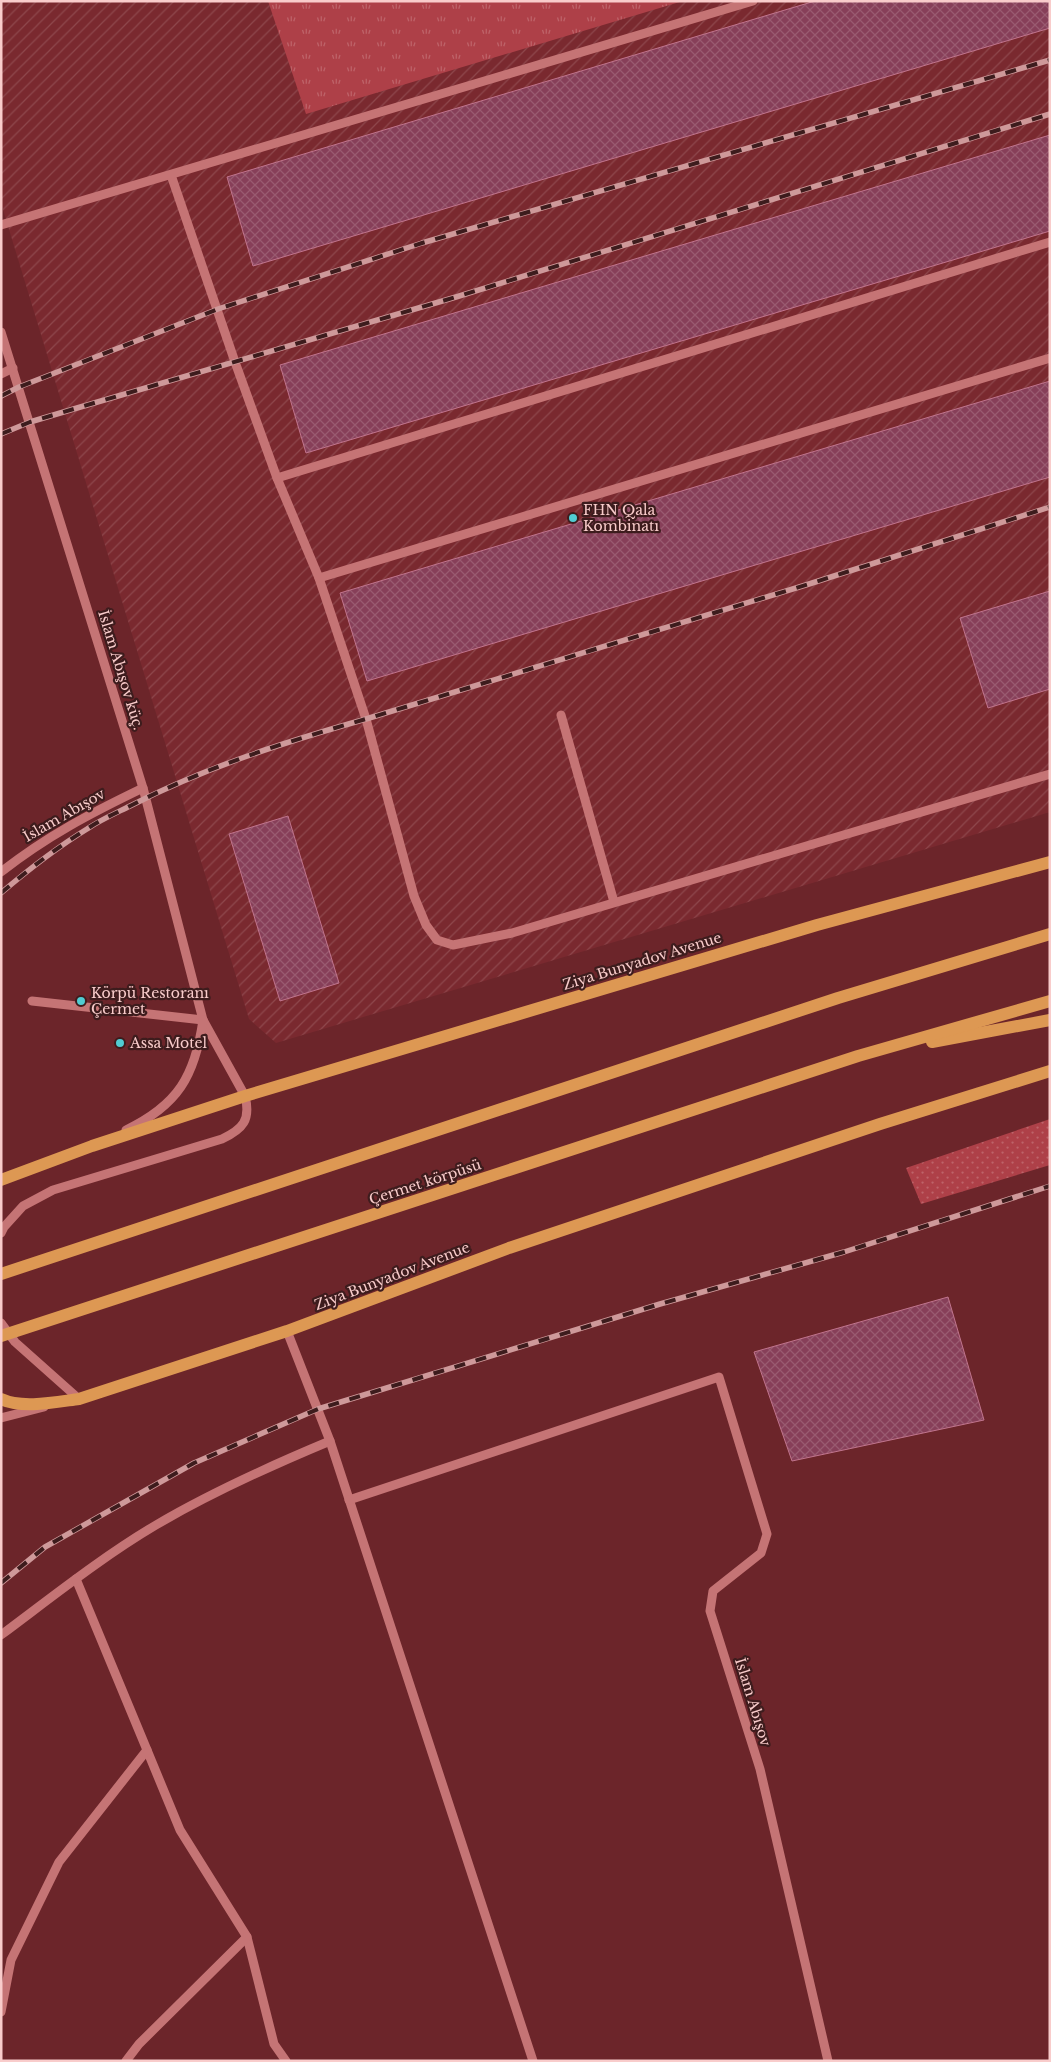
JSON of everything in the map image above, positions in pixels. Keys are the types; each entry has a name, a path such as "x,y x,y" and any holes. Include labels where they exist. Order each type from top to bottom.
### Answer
{"main road":[{"name":"Ziya Bunyadov Avenue","path":"1,1180 92,1146 245,1096 817,925 1050,862"},
{"path":"1,1274 838,998 1050,934"},
{"path":"858,1056 1050,1001"},
{"path":"858,1056 1050,1020"},
{"name":"Çermet körpüsü","path":"1,1336 858,1056"},
{"name":"Ziya Bunyadov Avenue","path":"1,1399 7,1402 44,1404 78,1399 287,1332 508,1248 880,1124 1050,1071"}],"street":[{"path":"1,226 753,1"},
{"path":"171,175 277,478 319,578 366,720 414,896 426,925 437,940 453,945 512,933 1050,774"},
{"path":"277,478 1050,242"},
{"name":"İslam Abışov küç.","path":"1,332 143,788 203,1020"},
{"path":"319,578 1050,358"},
{"path":"1,374 13,368"},
{"path":"561,715 614,902"},
{"name":"İslam Abışov","path":"1,872 30,850 82,818 143,788"},
{"path":"32,1001 203,1020"},
{"path":"1,1233 23,1206 53,1190 222,1139 234,1133 242,1126 247,1116 245,1096 203,1020"},
{"path":"92,1146 145,1121 165,1106 180,1089 192,1069 199,1047 203,1020"},
{"path":"1,1323 15,1342 40,1367 78,1399"},
{"path":"287,1332 330,1441 350,1500 533,2061"},
{"name":"İslam Abışov","path":"350,1500 719,1377 767,1534 761,1553 713,1591 710,1612 760,1769 828,2061"},
{"path":"1,1418 78,1399"},
{"path":"1,1635 76,1579 164,1520 242,1478 330,1441"},
{"path":"76,1579 180,1830 247,1937 274,2044 286,2061"},
{"path":"1,2012 11,1960 59,1862 147,1750"},
{"path":"126,2061 139,2044 247,1937"}],"shaded area":[{"name":"FHN Qala Kombinatı","path":"1,1 1050,1 1050,812 276,1043 249,1019 1,203"}],"green space":[{"path":"268,1 683,1 306,114"},
{"path":"1050,1119 1050,1165 921,1204 906,1168"}],"building":[{"path":"815,1 1050,1 1050,28 253,266 227,177"},
{"path":"1050,135 1050,231 306,453 280,365"},
{"path":"1050,381 1050,477 367,681 340,593"},
{"path":"1050,591 1050,689 988,708 960,618"},
{"path":"288,816 339,983 280,1001 229,834"},
{"path":"948,1297 984,1420 792,1461 754,1352"}],"railway":[{"path":"1,396 19,387 218,309 422,243 1050,60"},
{"path":"1,434 30,422 456,297 1050,114"},
{"path":"1,893 53,852 97,823 159,792 246,756 809,584 1050,507"},
{"path":"1,1583 45,1547 194,1463 318,1409 660,1304 844,1252 1050,1186"}],"place":[{"name":"FHN Qala Kombinatı","path":"573,518"},
{"name":"Körpü Restoranı Çermet","path":"81,1001"},
{"name":"Assa Motel","path":"120,1043"}]}
